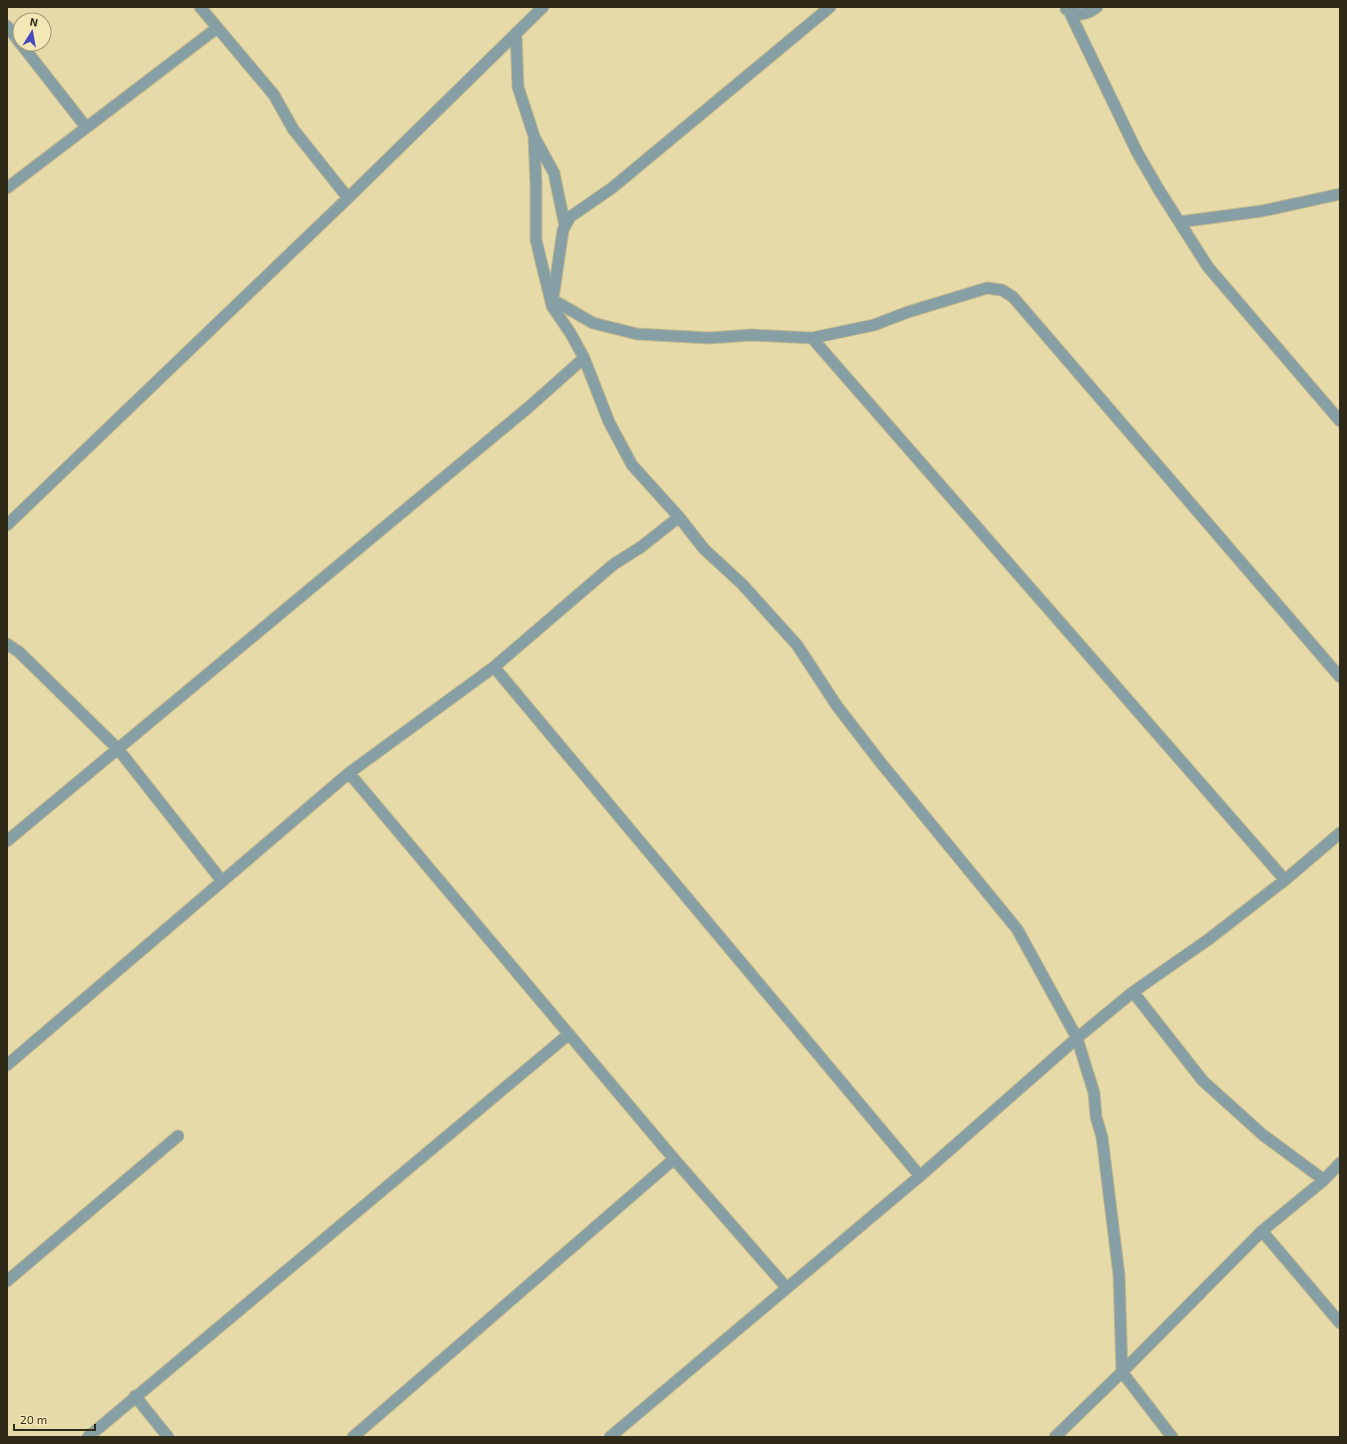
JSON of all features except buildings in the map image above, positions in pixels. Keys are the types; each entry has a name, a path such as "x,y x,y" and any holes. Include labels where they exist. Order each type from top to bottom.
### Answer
{"street":[{"path":"200,7 254,69 274,95 293,130 348,198"},
{"path":"7,525 348,198 543,7"},
{"path":"552,303 562,230 570,217 612,188 830,7"},
{"path":"1067,9 1078,15 1091,13 1097,7"},
{"path":"1067,9 1137,152 1159,190 1208,267 1340,421"},
{"path":"7,188 217,28"},
{"path":"516,33 518,87 534,136 554,173 565,226"},
{"path":"27,52 86,127"},
{"path":"534,136 536,240 552,303 584,358 609,422 632,465 679,517 704,549 742,584 797,645 837,706 881,763 1017,929 1076,1038 1094,1093 1096,1117 1102,1137 1119,1275 1122,1372 1172,1437"},
{"path":"1179,222 1262,211 1340,194"},
{"path":"552,303 592,323 637,334 709,338 751,335 812,338 874,325 908,312 987,288 1002,290 1013,297 1340,677"},
{"path":"812,338 1285,880"},
{"path":"7,841 524,411 584,358"},
{"path":"7,1065 349,773 494,667 614,564 641,547 679,517"},
{"path":"7,644 19,652 118,749 222,881"},
{"path":"494,667 920,1176"},
{"path":"349,773 674,1159 786,1287"},
{"path":"610,1437 786,1287 920,1176 1076,1038 1133,992 1209,939 1285,880 1340,833"},
{"path":"1133,992 1203,1081 1264,1135 1324,1180"},
{"path":"88,1437 569,1034"},
{"path":"7,1281 178,1136"},
{"path":"353,1437 674,1159"},
{"path":"1055,1437 1262,1231 1324,1180 1340,1163"},
{"path":"1262,1231 1340,1323"},
{"path":"136,1396 168,1437"}]}
